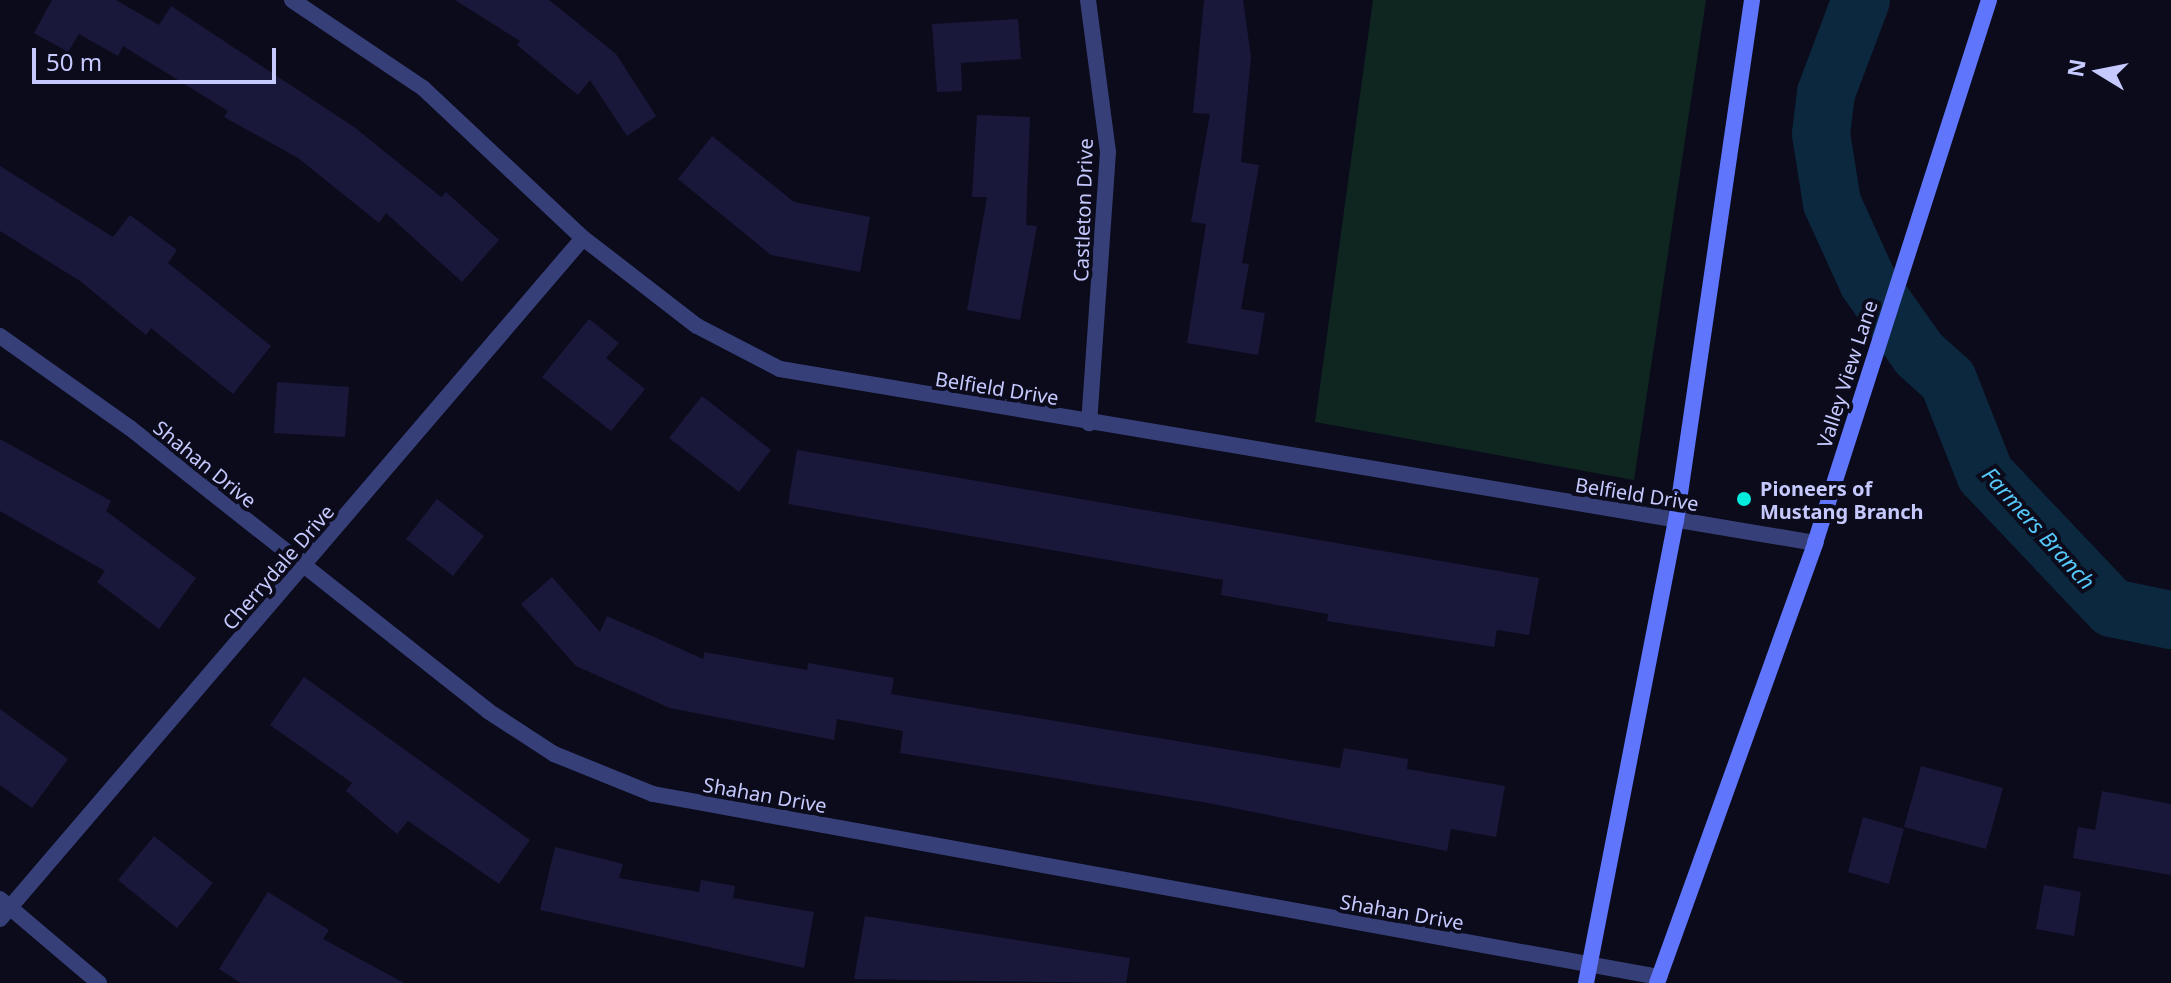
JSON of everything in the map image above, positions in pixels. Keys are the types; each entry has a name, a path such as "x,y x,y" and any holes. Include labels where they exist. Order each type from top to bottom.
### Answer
{"main road":[{"path":"1589,975 1676,521 1752,0"},
{"name":"Valley View Lane","path":"1658,980 1815,543 1989,0"}],"street":[{"name":"Belfield Drive","path":"292,0 423,88 583,238 697,326 780,369 1815,543"},
{"name":"Castleton Drive","path":"1088,0 1108,152 1089,423"},
{"name":"Cherrydale Drive","path":"3,908 303,570 583,238"},
{"name":"Shahan Drive","path":"0,336 130,428 303,570 554,754 653,794 1589,975 1658,980"},
{"path":"3,908 99,983"}],"green space":[{"path":"1373,0 1706,0 1634,480 1315,422"}],"building":[{"path":"52,0 116,0 159,25 171,6 354,127 441,197 446,192 499,240 462,282 386,213 379,223 298,158 224,117 228,111 123,46 118,56 79,34 68,52 34,33"},
{"path":"455,0 549,0 616,54 656,116 627,136 590,80 578,95 517,45 520,41"},
{"path":"1204,0 1243,0 1251,57 1241,162 1259,165 1242,263 1249,264 1241,309 1265,313 1258,355 1187,343 1206,224 1191,222 1210,114 1193,113"},
{"path":"1018,19 1021,59 961,63 962,91 937,92 932,24"},
{"path":"977,115 1030,117 1026,225 1037,226 1020,320 967,310 987,197 972,197"},
{"path":"712,136 794,202 870,217 860,272 771,255 678,179"},
{"path":"0,166 113,237 130,215 177,250 168,263 271,346 233,394 151,328 146,335 80,281 0,231"},
{"path":"589,319 619,343 606,358 645,389 611,431 542,377"},
{"path":"277,382 349,387 345,437 274,433"},
{"path":"702,396 771,450 739,492 669,438"},
{"path":"0,439 111,501 106,511 196,578 159,629 97,582 105,571 0,511"},
{"path":"797,450 1539,578 1529,635 1497,630 1494,647 1327,621 1328,614 1221,595 1223,580 788,504"},
{"path":"437,499 484,536 453,576 406,539"},
{"path":"552,577 600,632 607,616 703,659 704,652 807,670 808,663 894,678 891,694 1340,768 1344,748 1408,759 1407,769 1505,786 1496,837 1451,829 1447,851 1208,803 900,753 903,731 837,719 834,740 670,708 576,666 521,604"},
{"path":"304,677 530,840 499,884 408,821 397,834 346,791 352,783 270,725"},
{"path":"0,709 68,759 32,808 0,785"},
{"path":"1921,766 2003,788 1986,849 1904,827"},
{"path":"2102,791 2171,804 2171,875 2073,858 2078,827 2095,830"},
{"path":"1863,817 1904,829 1889,884 1848,872"},
{"path":"154,836 213,883 177,928 118,880"},
{"path":"555,847 623,864 619,878 699,892 701,880 735,886 733,898 814,912 804,968 540,910"},
{"path":"2044,885 2081,892 2074,936 2036,929"},
{"path":"268,892 329,930 323,939 404,983 241,983 219,969"},
{"path":"865,916 1130,958 1126,983 854,979"}],"waterway":[{"name":"Farmers Branch","path":"1861,0 1826,93 1821,134 1832,203 1868,282 1919,354 1948,380 1985,474 2112,608 2171,620"}],"place":[{"name":"Pioneers of Mustang Branch","path":"1744,499"}]}
